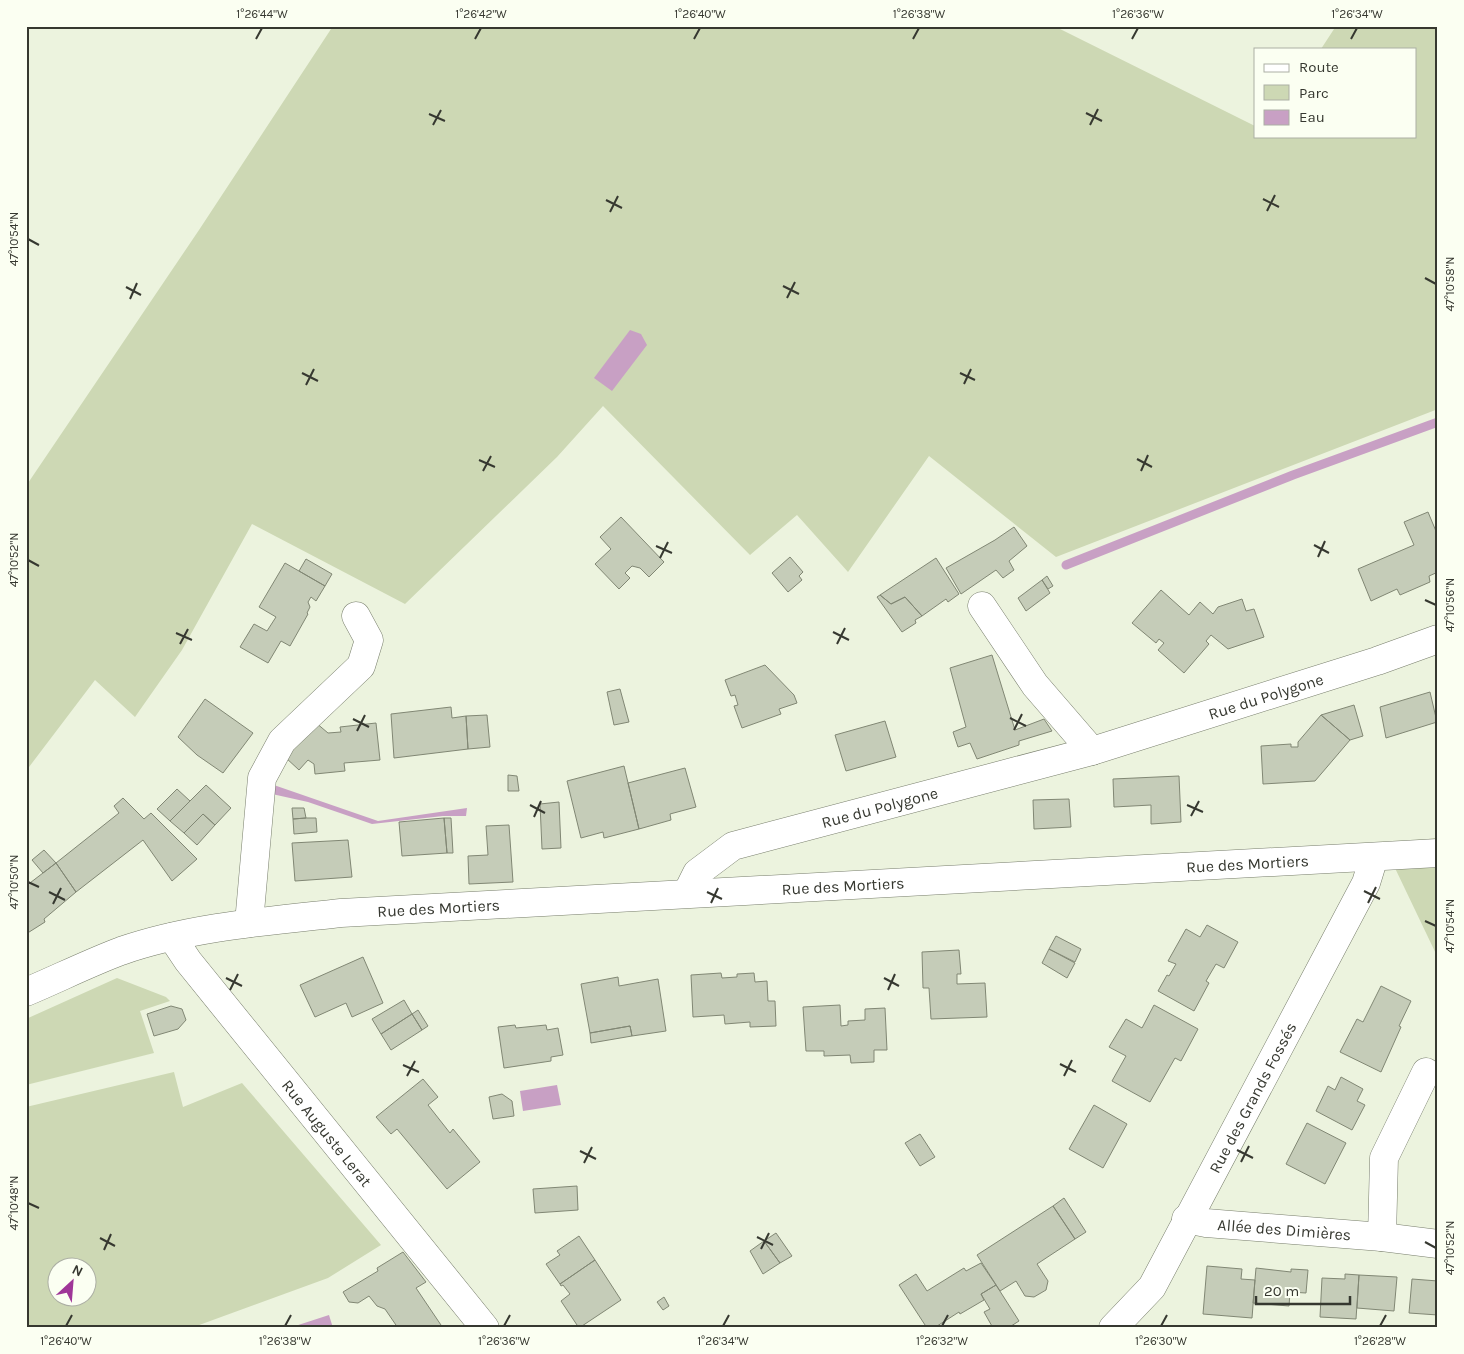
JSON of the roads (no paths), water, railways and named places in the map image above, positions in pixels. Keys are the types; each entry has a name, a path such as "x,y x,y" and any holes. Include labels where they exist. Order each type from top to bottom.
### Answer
{"street":[{"path":"982,606 1035,686 1092,751"},
{"path":"249,923 262,778 282,741 361,666 369,640 356,616"},
{"name":"Rue du Polygone","path":"687,893 697,873 733,846 1092,751 1377,661 1438,639"},
{"name":"Rue des Mortiers","path":"26,992 120,952 172,937 249,923 341,913 1438,852"},
{"name":"Rue des Grands Fossés","path":"1113,1328 1152,1287 1186,1219 1366,883 1374,857"},
{"name":"Rue Auguste Lerat","path":"172,937 188,961 485,1328"},
{"path":"1382,1237 1384,1158 1426,1072"},
{"name":"Allée des Dimières","path":"1186,1219 1206,1223 1382,1237 1438,1244"}],"water":[{"path":"630,330 641,334 647,345 612,391 594,378"},
{"path":"268,783 378,821 467,808 466,816 443,816 372,824 308,802 272,794"},
{"path":"557,1085 561,1105 523,1111 520,1091"},
{"path":"329,1315 333,1328 289,1328"}],"waterway":[{"path":"1066,565 1293,475 1438,422"}]}
